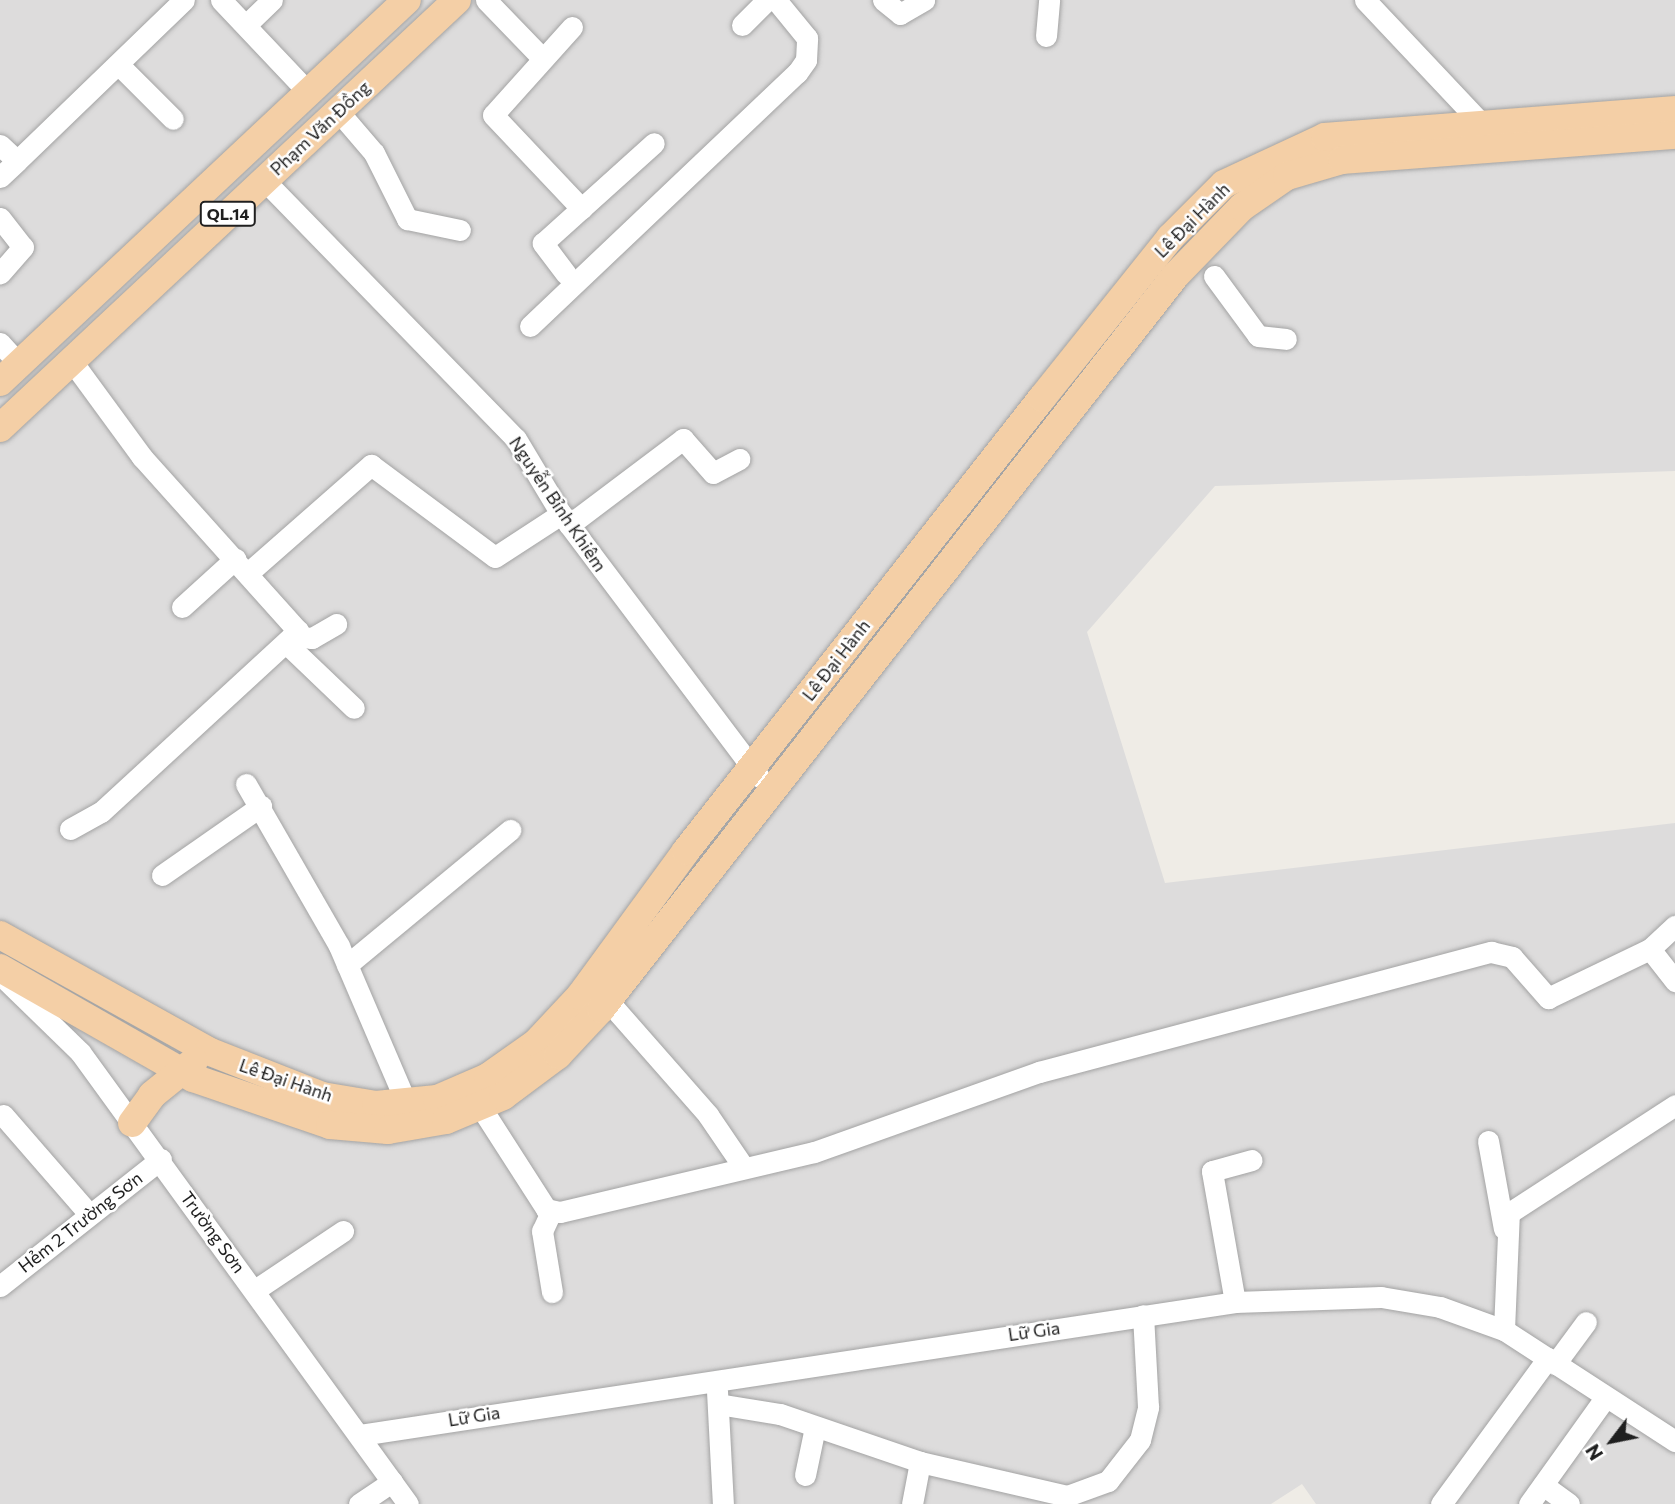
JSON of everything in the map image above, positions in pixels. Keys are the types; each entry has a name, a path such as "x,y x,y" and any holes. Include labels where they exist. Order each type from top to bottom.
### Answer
{"main road":[{"name":"Phạm Văn Đồng","path":"10,373 407,0"},
{"name":"Phạm Văn Đồng","path":"0,428 457,0"},
{"name":"Lê Đại Hành","path":"1480,134 1675,110"},
{"name":"Lê Đại Hành","path":"0,935 206,1050 322,1096 406,1102 437,1099 488,1077 536,1042 580,996 760,779 1170,238 1224,184 1325,136 1675,135"},
{"name":"Lê Đại Hành","path":"0,968 182,1072 330,1125 388,1130 446,1120 480,1106 558,1055 608,1001 760,779"},
{"path":"132,1123 152,1095 206,1050"}],"street":[{"path":"0,177 184,0"},
{"path":"221,0 309,93"},
{"path":"246,25 272,0"},
{"path":"486,0 542,58"},
{"path":"742,25 768,0"},
{"path":"530,326 797,73 806,60 807,38 776,0"},
{"path":"883,0 900,14 924,0"},
{"path":"1046,36 1049,0"},
{"path":"1365,0 1480,134"},
{"path":"572,27 493,115 582,209"},
{"path":"119,65 173,119"},
{"path":"338,111 374,153 407,219 460,230"},
{"path":"566,274 542,248 654,143"},
{"path":"0,145 17,161"},
{"name":"Nguyễn Bỉnh Khiêm","path":"264,180 516,439 565,519 760,779"},
{"path":"0,218 23,247 0,272"},
{"path":"1214,276 1258,336 1286,339"},
{"path":"0,343 10,373"},
{"path":"71,360 132,445 294,621 292,641 354,709"},
{"path":"183,607 242,566 371,466 495,557 565,519 683,439 713,473 739,459"},
{"path":"70,829 101,812 292,641 312,638 336,624"},
{"path":"246,784 261,806 347,965 406,1102"},
{"path":"162,876 261,806"},
{"path":"347,965 510,830"},
{"path":"551,1212 845,1144 1039,1072 1479,955 1506,953 1540,993 1556,998 1650,949 1675,926"},
{"path":"1650,949 1675,981"},
{"name":"Trường Sơn","path":"0,975 80,1052 408,1504"},
{"path":"608,1001 708,1115 744,1168"},
{"path":"1504,1228 1514,1206 1675,1105"},
{"path":"480,1106 551,1212"},
{"path":"4,1115 89,1214"},
{"path":"1488,1141 1504,1228 1504,1330"},
{"name":"Hẻm 2 Trường Sơn","path":"3,1277 160,1159"},
{"path":"1235,1301 1227,1236 1211,1175 1216,1166 1252,1160"},
{"path":"551,1212 542,1231 552,1292"},
{"path":"255,1290 343,1231"},
{"name":"Lữ Gia","path":"360,1435 717,1376 1235,1301 1381,1297 1440,1307 1504,1330 1675,1441"},
{"path":"718,1404 815,1426 920,1462 1067,1500 1108,1481 1140,1440 1148,1407 1143,1315"},
{"path":"1441,1504 1551,1361 1586,1322"},
{"path":"717,1376 723,1504"},
{"path":"1529,1504 1605,1398"},
{"path":"805,1475 815,1426"},
{"path":"912,1504 920,1462"},
{"path":"359,1504 393,1482"},
{"path":"1544,1485 1569,1504"}],"shaded area":[{"path":"0,0 1675,0 1675,471 1215,486 1087,632 1165,883 1675,823 1675,1504 1316,1504 1302,1484 1271,1504 0,1504"}]}
